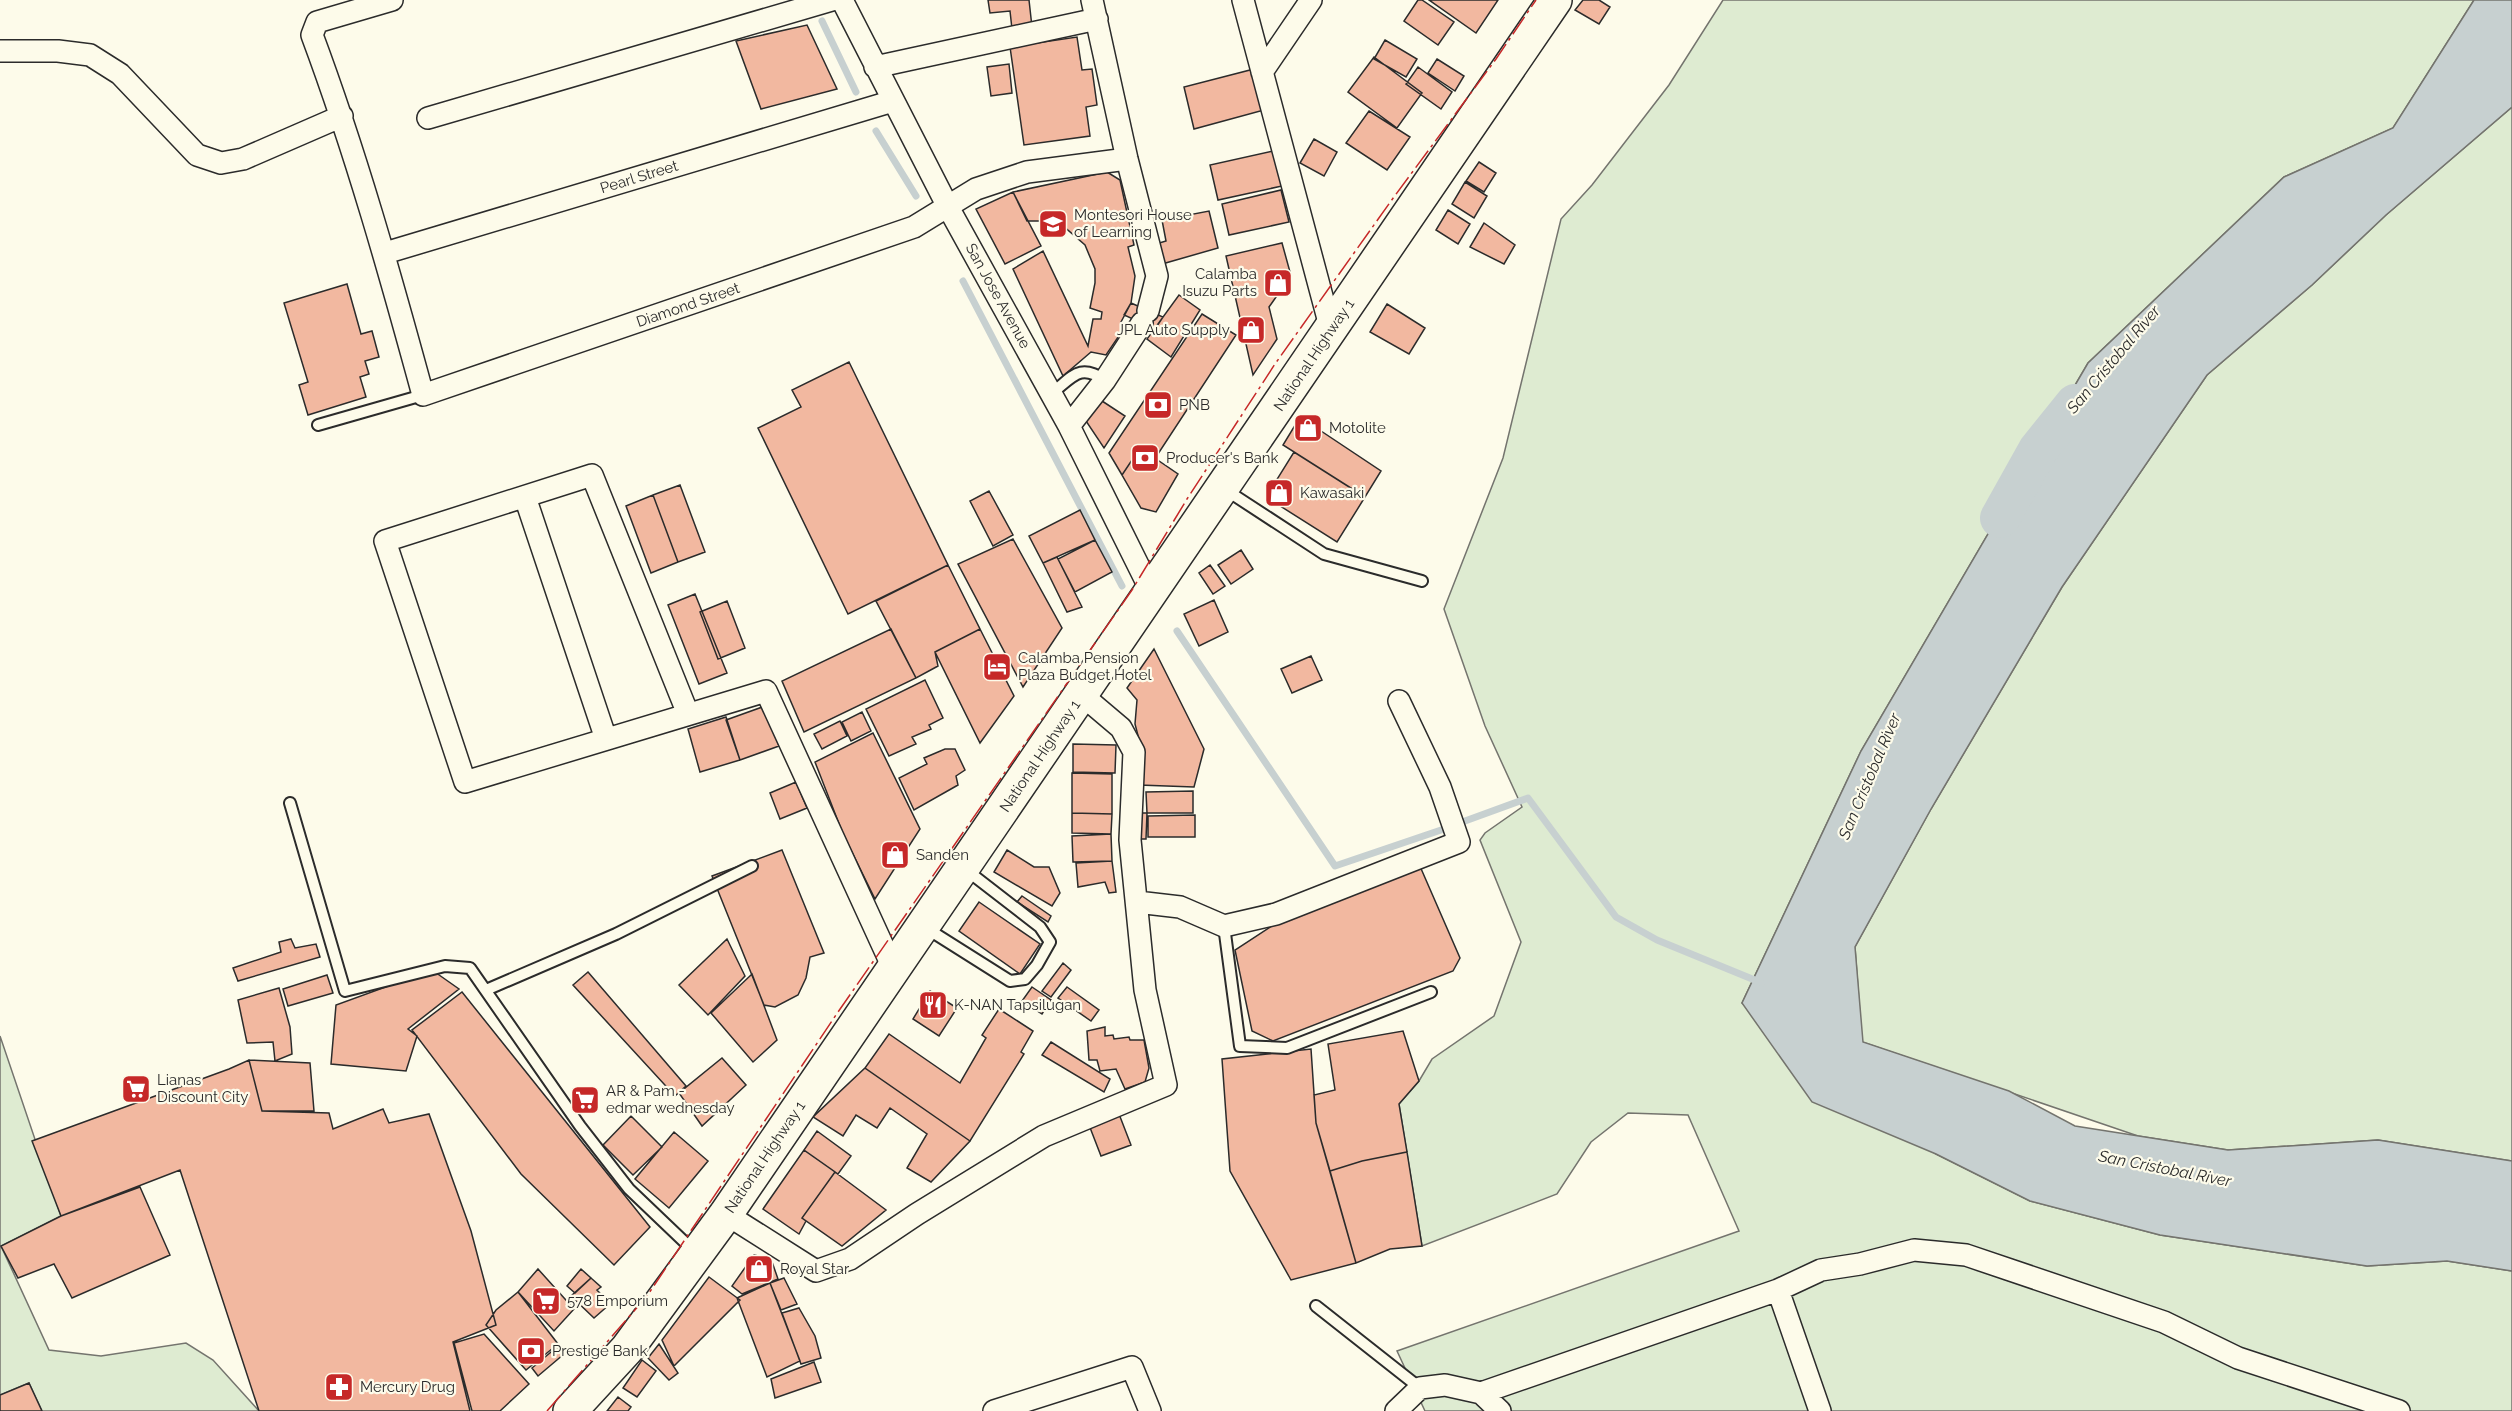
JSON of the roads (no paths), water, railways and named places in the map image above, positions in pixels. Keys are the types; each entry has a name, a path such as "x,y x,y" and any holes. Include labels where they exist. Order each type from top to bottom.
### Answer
{"highway":[{"name":"National Highway 1","path":"570,1411 627,1349 726,1214 1555,0"}],"street":[{"path":"392,0 317,22 312,35 342,116 385,253 423,395"},
{"path":"428,117 832,0"},
{"name":"San Jose Avenue","path":"842,0 948,207 1070,426 1152,593"},
{"path":"1244,0 1331,330"},
{"path":"1262,72 1311,0"},
{"path":"875,67 1094,9 1127,159 1157,276 1145,317 1105,380 1070,426"},
{"path":"0,51 58,51 90,56 120,74 197,155 221,163 243,159 342,116"},
{"name":"Pearl Street","path":"385,253 893,101"},
{"name":"Diamond Street","path":"423,395 914,227 976,189 1027,172 1127,159"},
{"path":"688,714 592,475 385,541 465,782 688,714 766,690 894,970"},
{"path":"525,497 606,739"},
{"path":"726,1214 816,1271 850,1259 917,1214 1044,1136 1166,1084 1145,990 1130,840 1134,752 1121,728 1082,694"},
{"path":"1137,902 1180,907 1224,926 1276,914 1459,842 1440,787 1399,701"},
{"path":"1481,1393 1778,1290 1821,1270 1860,1264 1914,1250 1966,1255 2164,1322 2238,1358 2398,1411"},
{"path":"1778,1290 1820,1411"},
{"path":"994,1411 1132,1367 1150,1411"},
{"path":"1396,1411 1420,1388 1445,1385 1481,1393 1500,1411"}],"lane":[{"path":"1052,393 1080,372 1092,372 1105,380"},
{"path":"318,424 423,395"},
{"path":"1223,489 1324,554 1422,581"},
{"path":"290,803 345,991 445,966 470,968 580,1126 629,1189 697,1254"},
{"path":"486,990 616,934 752,866"},
{"path":"923,926 1010,981 1025,979 1037,965 1050,942 1040,927 963,868"},
{"path":"1224,926 1240,1046 1287,1048 1431,992"},
{"path":"1316,1306 1420,1388"}],"water":[{"path":"2474,0 2512,0 2512,107 2386,215 2312,285 2207,375 2062,587 1931,809 1855,947 1863,1042 2009,1091 2075,1126 2228,1150 2378,1140 2512,1161 2512,1271 2447,1261 2367,1266 2160,1235 2030,1201 1936,1154 1812,1102 1742,1003 1861,751 2088,363 2284,177 2393,128"}],"waterway":[{"path":"822,21 856,92"},
{"path":"876,131 916,196"},
{"path":"963,281 1122,586"},
{"name":"San Cristobal River","path":"2000,518 2038,450 2075,404"},
{"path":"1177,631 1335,866 1444,829"},
{"path":"1465,821 1528,798 1616,917 1657,940 1762,983"}],"place":[{"name":"Montesori House of Learning","path":"1053,224"},
{"name":"Calamba Isuzu Parts","path":"1278,283"},
{"name":"JPL Auto Supply","path":"1251,330"},
{"name":"PNB","path":"1158,405"},
{"name":"Motolite","path":"1308,428"},
{"name":"Producer's Bank","path":"1145,458"},
{"name":"Kawasaki","path":"1279,493"},
{"name":"Calamba Pension Plaza Budget Hotel","path":"997,667"},
{"name":"Sanden","path":"895,855"},
{"name":"K-NAN Tapsilugan","path":"933,1005"},
{"name":"Lianas Discount City","path":"136,1089"},
{"name":"AR & Pam - edmar wednesday","path":"585,1100"},
{"name":"Royal Star","path":"759,1269"},
{"name":"578 Emporium","path":"546,1301"},
{"name":"Prestige Bank","path":"531,1351"},
{"name":"Mercury Drug","path":"339,1387"}]}
